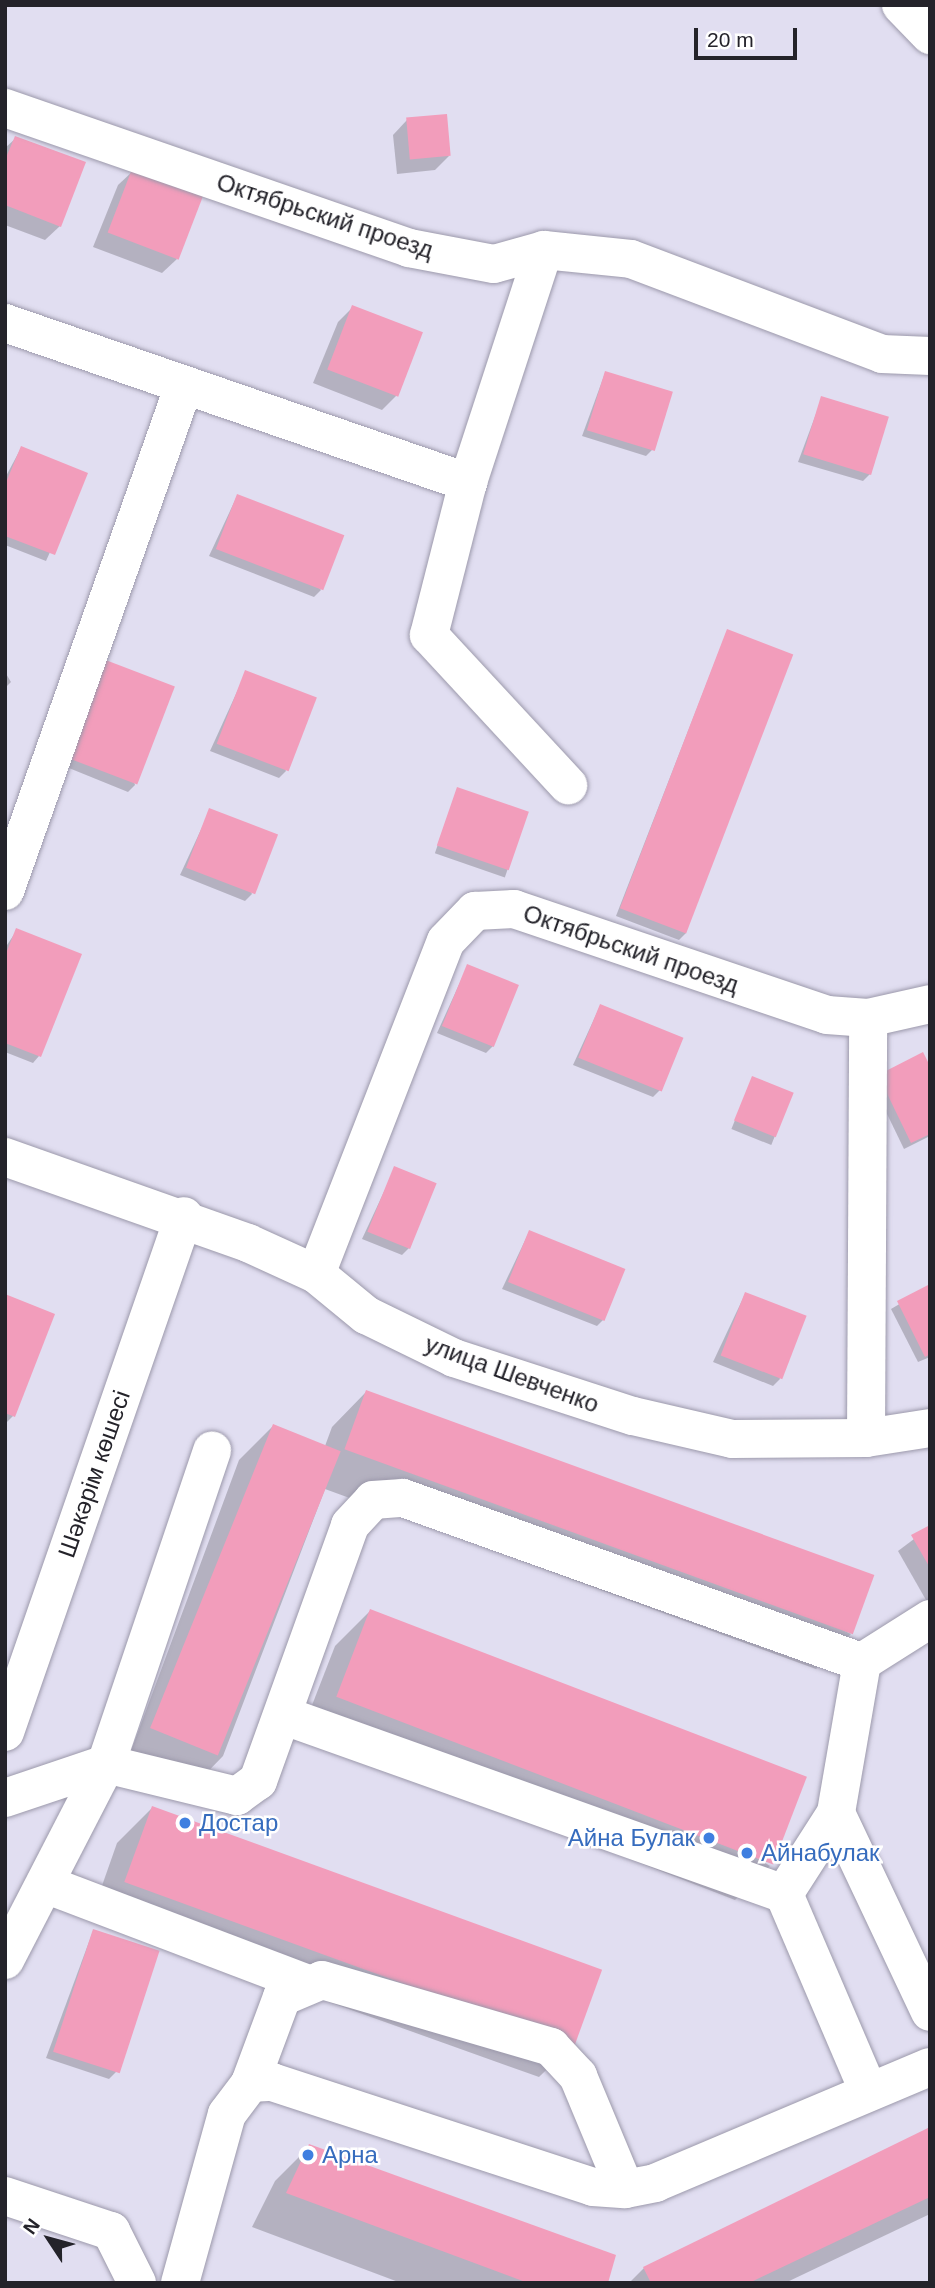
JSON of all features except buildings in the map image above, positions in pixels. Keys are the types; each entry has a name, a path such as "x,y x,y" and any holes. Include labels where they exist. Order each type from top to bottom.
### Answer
{"street":[{"path":"901,5 930,34"},
{"name":"Октябрьский проезд","path":"5,108 409,248 494,264 544,250 631,259 882,354 930,356"},
{"path":"544,250 468,482 429,635 568,785"},
{"path":"5,323 183,388 468,482"},
{"path":"5,891 183,388"},
{"name":"Октябрьский проезд","path":"316,1274 446,941 475,911 514,909 827,1016 868,1018 930,1004"},
{"path":"866,1438 868,1018"},
{"name":"улица Шевченко","path":"5,1157 184,1216 316,1274 366,1315 454,1358 633,1416 732,1439 866,1438 930,1428"},
{"name":"Шәкәрім көшесі","path":"5,1732 184,1216"},
{"path":"5,1960 106,1764 212,1450"},
{"path":"5,1798 106,1764 237,1797 258,1781 285,1716 350,1525 373,1500 403,1498 862,1662"},
{"path":"784,1894 836,1813 862,1662 930,1619"},
{"path":"285,1716 784,1894 867,2088"},
{"path":"836,1813 930,2012"},
{"path":"45,1884 305,1983"},
{"path":"180,2283 228,2114 250,2083 282,1997 305,1983 322,1980 551,2047 578,2076 625,2189"},
{"path":"250,2083 272,2082 593,2187 625,2189 655,2183 867,2088 930,2067"},
{"path":"5,2196 111,2231 137,2283"}],"place":[{"name":"Достар","path":"185,1823"},
{"name":"Айна Булак","path":"709,1838"},
{"name":"Айнабулак","path":"747,1853"},
{"name":"Арна","path":"308,2155"}]}
